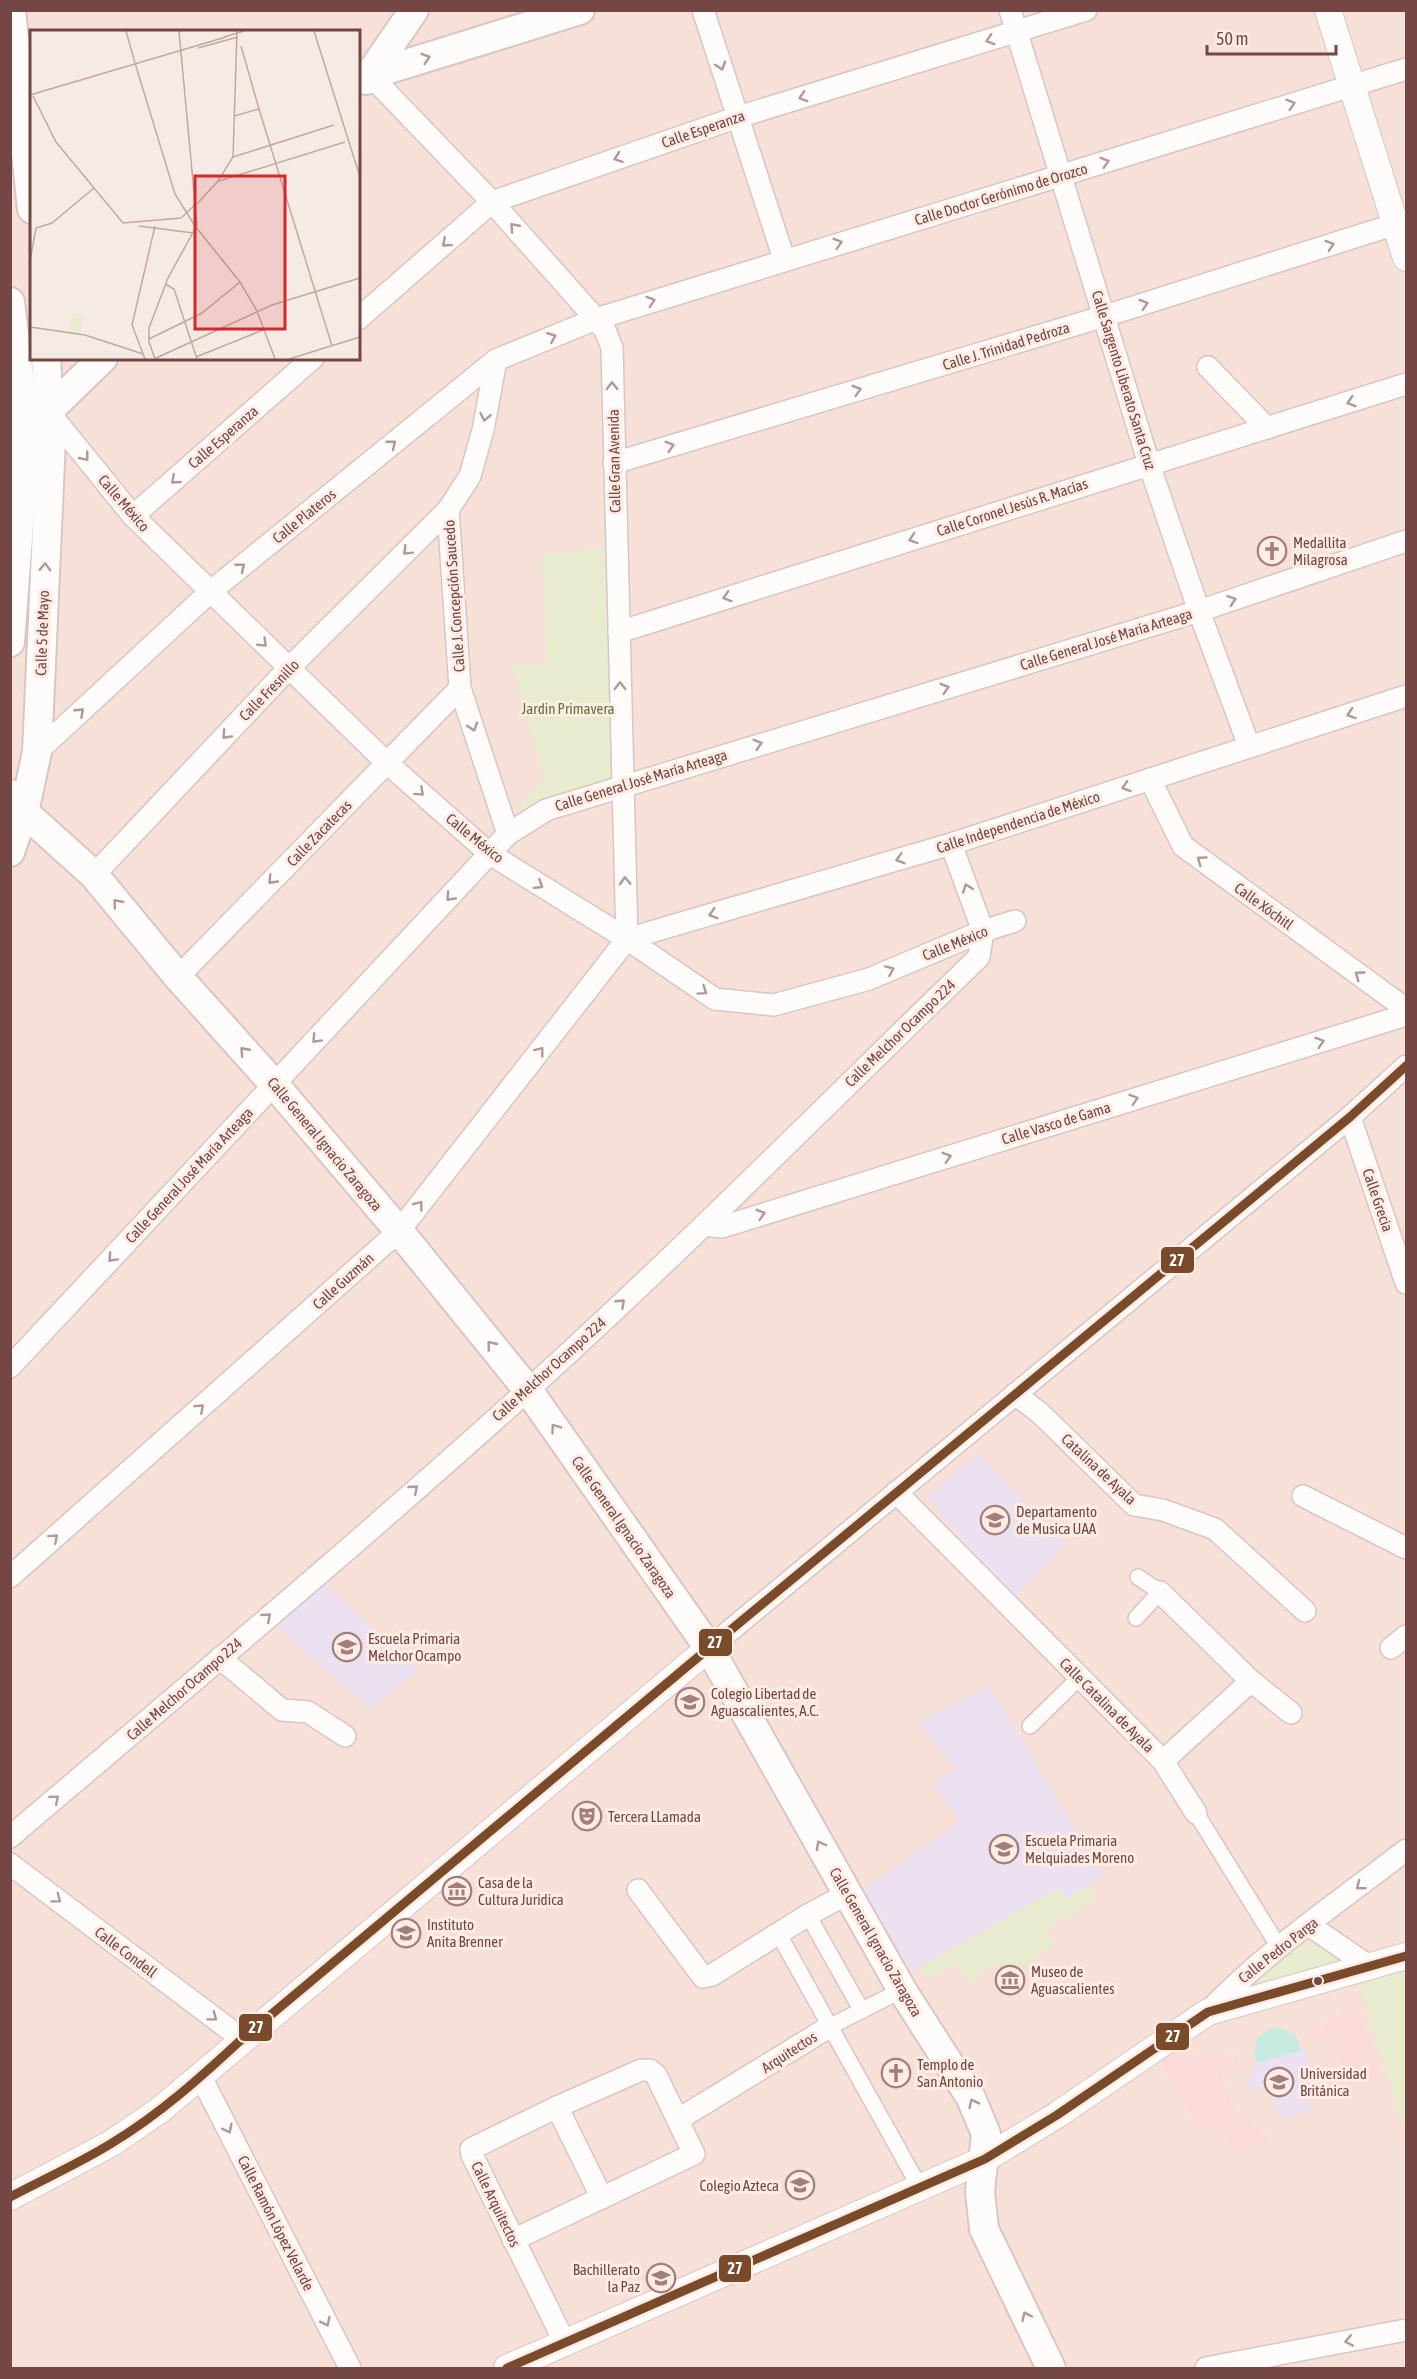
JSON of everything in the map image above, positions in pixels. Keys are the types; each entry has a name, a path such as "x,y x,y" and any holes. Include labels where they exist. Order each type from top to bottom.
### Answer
{"main road":[{"path":"11,10 30,173"},
{"path":"364,82 414,10"},
{"path":"364,82 580,10"},
{"name":"Calle 5 de Mayo","path":"10,302 18,441 10,642"},
{"name":"Calle 5 de Mayo","path":"10,852 17,803 37,752 51,440 46,360"},
{"path":"18,441 101,360"},
{"name":"Calle General Ignacio Zaragoza","path":"17,803 94,875 178,977 274,1084 399,1231 528,1390 709,1648 902,1990 971,2098 986,2134 981,2192 984,2229 1051,2368"}],"street":[{"path":"703,10 784,259"},
{"name":"Calle Sargento Liberato Santa Cruz","path":"1010,10 1149,464 1248,746"},
{"name":"Calle Esperanza","path":"360,317 492,202 738,117 1086,10"},
{"path":"1328,10 1407,258"},
{"name":"Calle Doctor Gerónimo de Orozco","path":"596,319 784,259 1407,69"},
{"name":"Calle Gran Avenida","path":"364,82 492,202 596,319 605,330 612,348 627,939"},
{"name":"Calle J. Trinidad Pedroza","path":"614,463 1105,316 1396,224"},
{"name":"Calle Plateros","path":"37,752 210,592 496,360 596,319"},
{"name":"Calle Esperanza","path":"133,516 312,360"},
{"name":"Calle J. Concepción Saucedo","path":"496,360 483,430 470,476 448,510 460,688 508,834"},
{"path":"1208,367 1268,428"},
{"name":"Calle Coronel Jesús R. Macías","path":"619,632 1407,384"},
{"name":"Calle México","path":"48,411 133,516 387,763 490,854 627,939 716,999 774,1005 869,979 983,931 1016,921"},
{"name":"Calle Fresnillo","path":"94,875 289,668 448,510"},
{"name":"Calle General José María Arteaga","path":"10,1367 508,834 546,810 1199,611 1407,540"},
{"name":"Calle Zacatecas","path":"178,977 460,688"},
{"name":"Calle Independencia de México","path":"627,939 951,844 1407,696"},
{"name":"Calle Xóchitl","path":"1150,779 1183,846 1407,1009"},
{"path":"951,844 983,931"},
{"name":"Calle Melchor Ocampo 224","path":"10,1837 528,1390 705,1225 979,957 983,931"},
{"name":"Calle Guzmán","path":"10,1577 399,1231 627,939"},
{"name":"Calle Vasco de Gama","path":"705,1225 722,1227 1407,1015"},
{"path":"10,2197 112,2143 160,2110 201,2077 242,2039 896,1492 1350,1117 1407,1066"},
{"name":"Calle Grecia","path":"1350,1117 1407,1284"},
{"name":"Catalina de Ayala","path":"1016,1394 1041,1414 1134,1505 1163,1510 1215,1529 1305,1611"},
{"name":"Calle Catalina de Ayala","path":"896,1492 1163,1761 1279,1947"},
{"path":"1303,1496 1407,1548"},
{"path":"1138,1577 1160,1592 1251,1681 1291,1713"},
{"path":"1136,1618 1160,1592"},
{"path":"220,1658 282,1710 308,1712 345,1736"},
{"path":"1030,1726 1079,1678"},
{"path":"1163,1761 1251,1681"},
{"name":"Calle Pedro Parga","path":"507,2368 985,2159 1057,2115 1208,2012 1232,1986 1279,1947 1407,1850"},
{"name":"Calle Condell","path":"11,1865 242,2039"},
{"path":"638,1890 703,1977 712,1975 808,1915 848,1894"},
{"path":"808,1915 862,2011"},
{"path":"1309,1925 1370,1967"},
{"path":"778,1933 920,2186"},
{"path":"1208,2012 1407,1956"},
{"name":"Arquitectos","path":"679,2119 829,2027 902,1990"},
{"name":"Calle Arquitectos","path":"565,2343 513,2240 471,2149 557,2107 641,2070 650,2070 657,2075 679,2119"},
{"name":"Calle Ramón López Velarde","path":"201,2077 350,2368"},
{"path":"557,2107 602,2198"},
{"path":"513,2240 694,2154 679,2119"},
{"path":"1206,2368 1407,2330"}],"shaded area":[{"path":"11,11 1406,11 1406,2368 11,2368"},
{"name":"Departamento de Musica UAA","path":"979,1454 1066,1544 1011,1600 927,1496"},
{"name":"Escuela Primaria Melchor Ocampo","path":"323,1582 418,1669 371,1710 275,1625"},
{"name":"Escuela Primaria Melquiades Moreno","path":"989,1686 1104,1876 1065,1899 1057,1888 912,1972 863,1889 960,1822 933,1783 956,1769 917,1722"},
{"path":"1358,2002 1380,2077 1350,2085 1334,2037 1315,2042 1311,2031 1323,2027 1322,2022 1332,2020 1341,2015 1341,2012 1350,2010 1349,2005"},
{"name":"Universidad Británica","path":"1305,2048 1313,2073 1308,2075 1314,2095 1308,2097 1312,2110 1281,2119 1271,2089 1262,2091 1260,2087 1250,2090 1246,2078 1255,2075 1252,2064"},
{"path":"1177,2050 1182,2057 1191,2052 1195,2056 1203,2052 1206,2056 1224,2053 1226,2056 1235,2052 1241,2067 1221,2072 1237,2119 1249,2117 1252,2125 1258,2125 1261,2132 1267,2132 1270,2140 1232,2151 1225,2124 1201,2132 1159,2063"}],"green space":[{"name":"Jardin Primavera","path":"607,547 614,768 611,779 526,812 517,808 544,778 512,666 547,662 541,555"},
{"path":"1089,1885 1097,1899 1046,1929 1055,1946 1008,1974 1001,1963 968,1982 957,1963 928,1980 920,1968 1058,1888 1065,1899"},
{"path":"1304,1940 1343,1960 1234,1991"},
{"path":"1406,1969 1406,2137 1359,1983"}],"water":[{"path":"1279,2028 1295,2034 1301,2050 1257,2063 1254,2056 1257,2038 1270,2029"}],"transit line":[{"name":"27","path":"10,2197 112,2143 147,2120 180,2094 242,2039 709,1648 1350,1117 1406,1066"},
{"name":"27","path":"507,2368 985,2159 1057,2115 1208,2012 1406,1956"}],"place":[{"name":"Medallita Milagrosa","path":"1272,551"},
{"name":"Departamento de Musica UAA","path":"995,1520"},
{"name":"Escuela Primaria Melchor Ocampo","path":"347,1647"},
{"name":"Colegio Libertad de Aguascalientes, A.C.","path":"690,1702"},
{"name":"Tercera LLamada","path":"587,1816"},
{"name":"Escuela Primaria Melquiades Moreno","path":"1004,1849"},
{"name":"Casa de la Cultura Juridica","path":"457,1891"},
{"name":"Instituto Anita Brenner","path":"406,1933"},
{"name":"Museo de Aguascalientes","path":"1010,1980"},
{"name":"Templo de San Antonio","path":"896,2073"},
{"name":"Universidad Británica","path":"1279,2082"},
{"name":"Colegio Azteca","path":"800,2185"},
{"name":"Bachillerato la Paz","path":"661,2278"}]}
